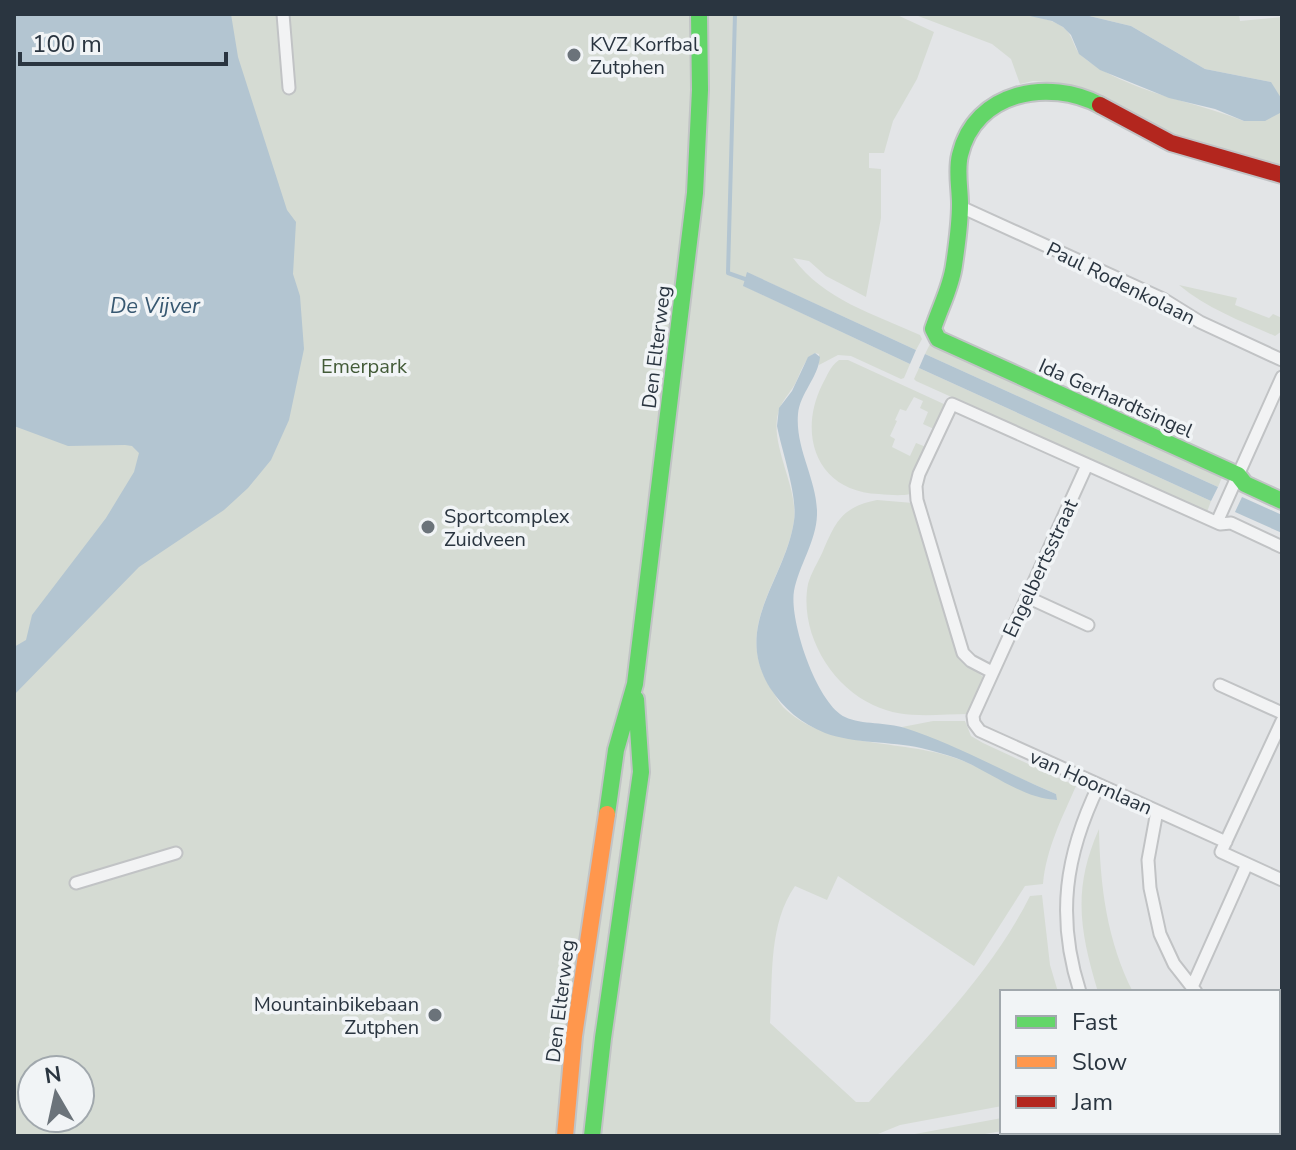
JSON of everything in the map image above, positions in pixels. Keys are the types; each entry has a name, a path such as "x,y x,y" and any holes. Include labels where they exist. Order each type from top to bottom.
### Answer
{"main road":[{"name":"Den Elterweg","path":"565,1136 574,1036 616,750 635,684 695,193 700,90 699,14"},
{"path":"961,207 959,154 982,117 997,103 1021,93 1055,88 1086,97 1160,138 1185,148 1282,175"},
{"name":"Ida Gerhardtsingel","path":"961,207 951,279 933,333 938,339 1235,482 1282,501"},
{"name":"Den Elterweg","path":"592,1136 641,772 635,684"}],"street":[{"path":"283,14 289,88"},
{"name":"Paul Rodenkolaan","path":"961,207 1163,299 1200,322 1282,360"},
{"path":"1217,522 1282,377"},
{"path":"992,672 963,653 917,500 919,474 952,404 1217,522 1231,523 1282,547"},
{"name":"Engelbertsstraat","path":"992,672 1087,465"},
{"path":"1027,597 1088,625"},
{"name":"van Hoornlaan","path":"992,672 973,716 980,731 1226,842 1221,852 1282,880"},
{"path":"1220,685 1282,713"},
{"path":"1226,842 1282,721"},
{"path":"1079,990 1066,937 1067,883 1075,841 1099,785"},
{"path":"1157,811 1148,860 1150,888 1160,934 1174,964 1194,989 1247,864"},
{"path":"76,883 176,853"}],"green space":[{"name":"Emerpark","path":"14,14 895,14 934,32 917,79 893,121 884,153 869,153 869,168 881,169 881,218 866,297 826,276 809,261 793,258 805,273 835,295 920,335 922,339 916,350 753,275 744,286 910,364 901,379 851,356 838,355 819,365 819,354 815,353 805,362 781,405 777,434 792,493 794,521 789,543 764,603 756,644 760,665 783,707 820,730 955,758 1029,792 1055,800 1056,794 902,727 933,721 965,721 971,736 1076,786 1051,846 1043,884 1025,886 974,966 838,876 827,900 795,886 786,901 776,934 770,1023 856,1102 869,1102 977,978 1030,896 1042,895 1050,965 1057,990 1000,990 1000,1106 900,1125 873,1136 14,1136"},
{"path":"913,14 1014,14 1051,21 1067,31 1083,57 1112,75 1152,92 1244,121 1271,82 1205,69 1131,26 1081,14 1239,14 1240,21 1282,17 1282,166 1207,146 1156,127 1062,83 1033,81 1020,84 1011,59 992,44"},
{"path":"1179,285 1237,298 1235,305 1269,318 1273,314 1282,318 1282,331 1275,336 1238,320 1201,301"},
{"path":"931,342 1223,475 1218,487 925,354"},
{"path":"839,360 848,360 946,405 934,429 923,424 928,412 920,408 923,401 914,397 906,411 900,409 895,420 890,436 895,439 892,447 910,456 916,443 926,447 909,484 911,494 858,491 841,483 818,458 812,423 815,404 829,371"},
{"path":"919,368 1211,501 1207,512 916,381"},
{"path":"877,500 913,503 963,659 983,677 969,714 896,713 873,705 857,696 831,671 813,638 806,602 808,584 832,531 848,511"},
{"path":"1099,829 1101,871 1111,933 1132,990 1097,990 1083,930 1082,891 1090,851"},
{"path":"1000,1118 1000,1131 974,1136 904,1136"}],"water":[{"name":"De Vijver","path":"14,14 231,14 238,57 287,210 296,222 293,274 300,296 304,349 289,420 271,460 248,488 224,510 139,567 14,695 14,647 26,640 32,615 106,518 134,472 139,453 132,446 125,445 68,446 14,426"},
{"path":"1021,14 1081,14 1131,26 1205,69 1271,82 1281,98 1280,113 1265,121 1244,121 1215,109 1169,98 1100,70 1079,54 1071,35 1063,27 1052,21"},
{"path":"747,272 916,350 910,364 743,286"},
{"path":"815,353 820,357 819,365 799,406 798,427 817,515 814,535 796,581 794,604 801,641 815,679 835,709 845,717 898,726 924,735 1056,794 1057,800 1031,795 968,763 943,754 825,733 794,715 770,688 760,665 756,644 764,604 789,543 795,511 777,426 779,408 792,391 808,357"},
{"path":"925,354 1218,487 1211,501 919,368"},
{"path":"1242,497 1282,515 1282,533 1235,512"}],"waterway":[{"path":"735,14 728,273 745,279"}],"traffic: fast":[{"path":"607,814 616,750 635,684 695,193 700,90 699,14"},
{"path":"1100,105 1059,92 1016,96 997,104 981,116 968,133 959,161 960,204 953,273 933,329 938,339 1238,475 1245,484 1282,501"},
{"path":"592,1136 641,772 636,699"}],"traffic: slow":[{"path":"565,1136 574,1036 607,814"}],"traffic: jam":[{"path":"1100,105 1171,143 1282,175"}],"place":[{"name":"KVZ Korfbal Zutphen","path":"574,55"},
{"name":"Sportcomplex Zuidveen","path":"428,527"},
{"name":"Mountainbikebaan Zutphen","path":"435,1015"}]}
